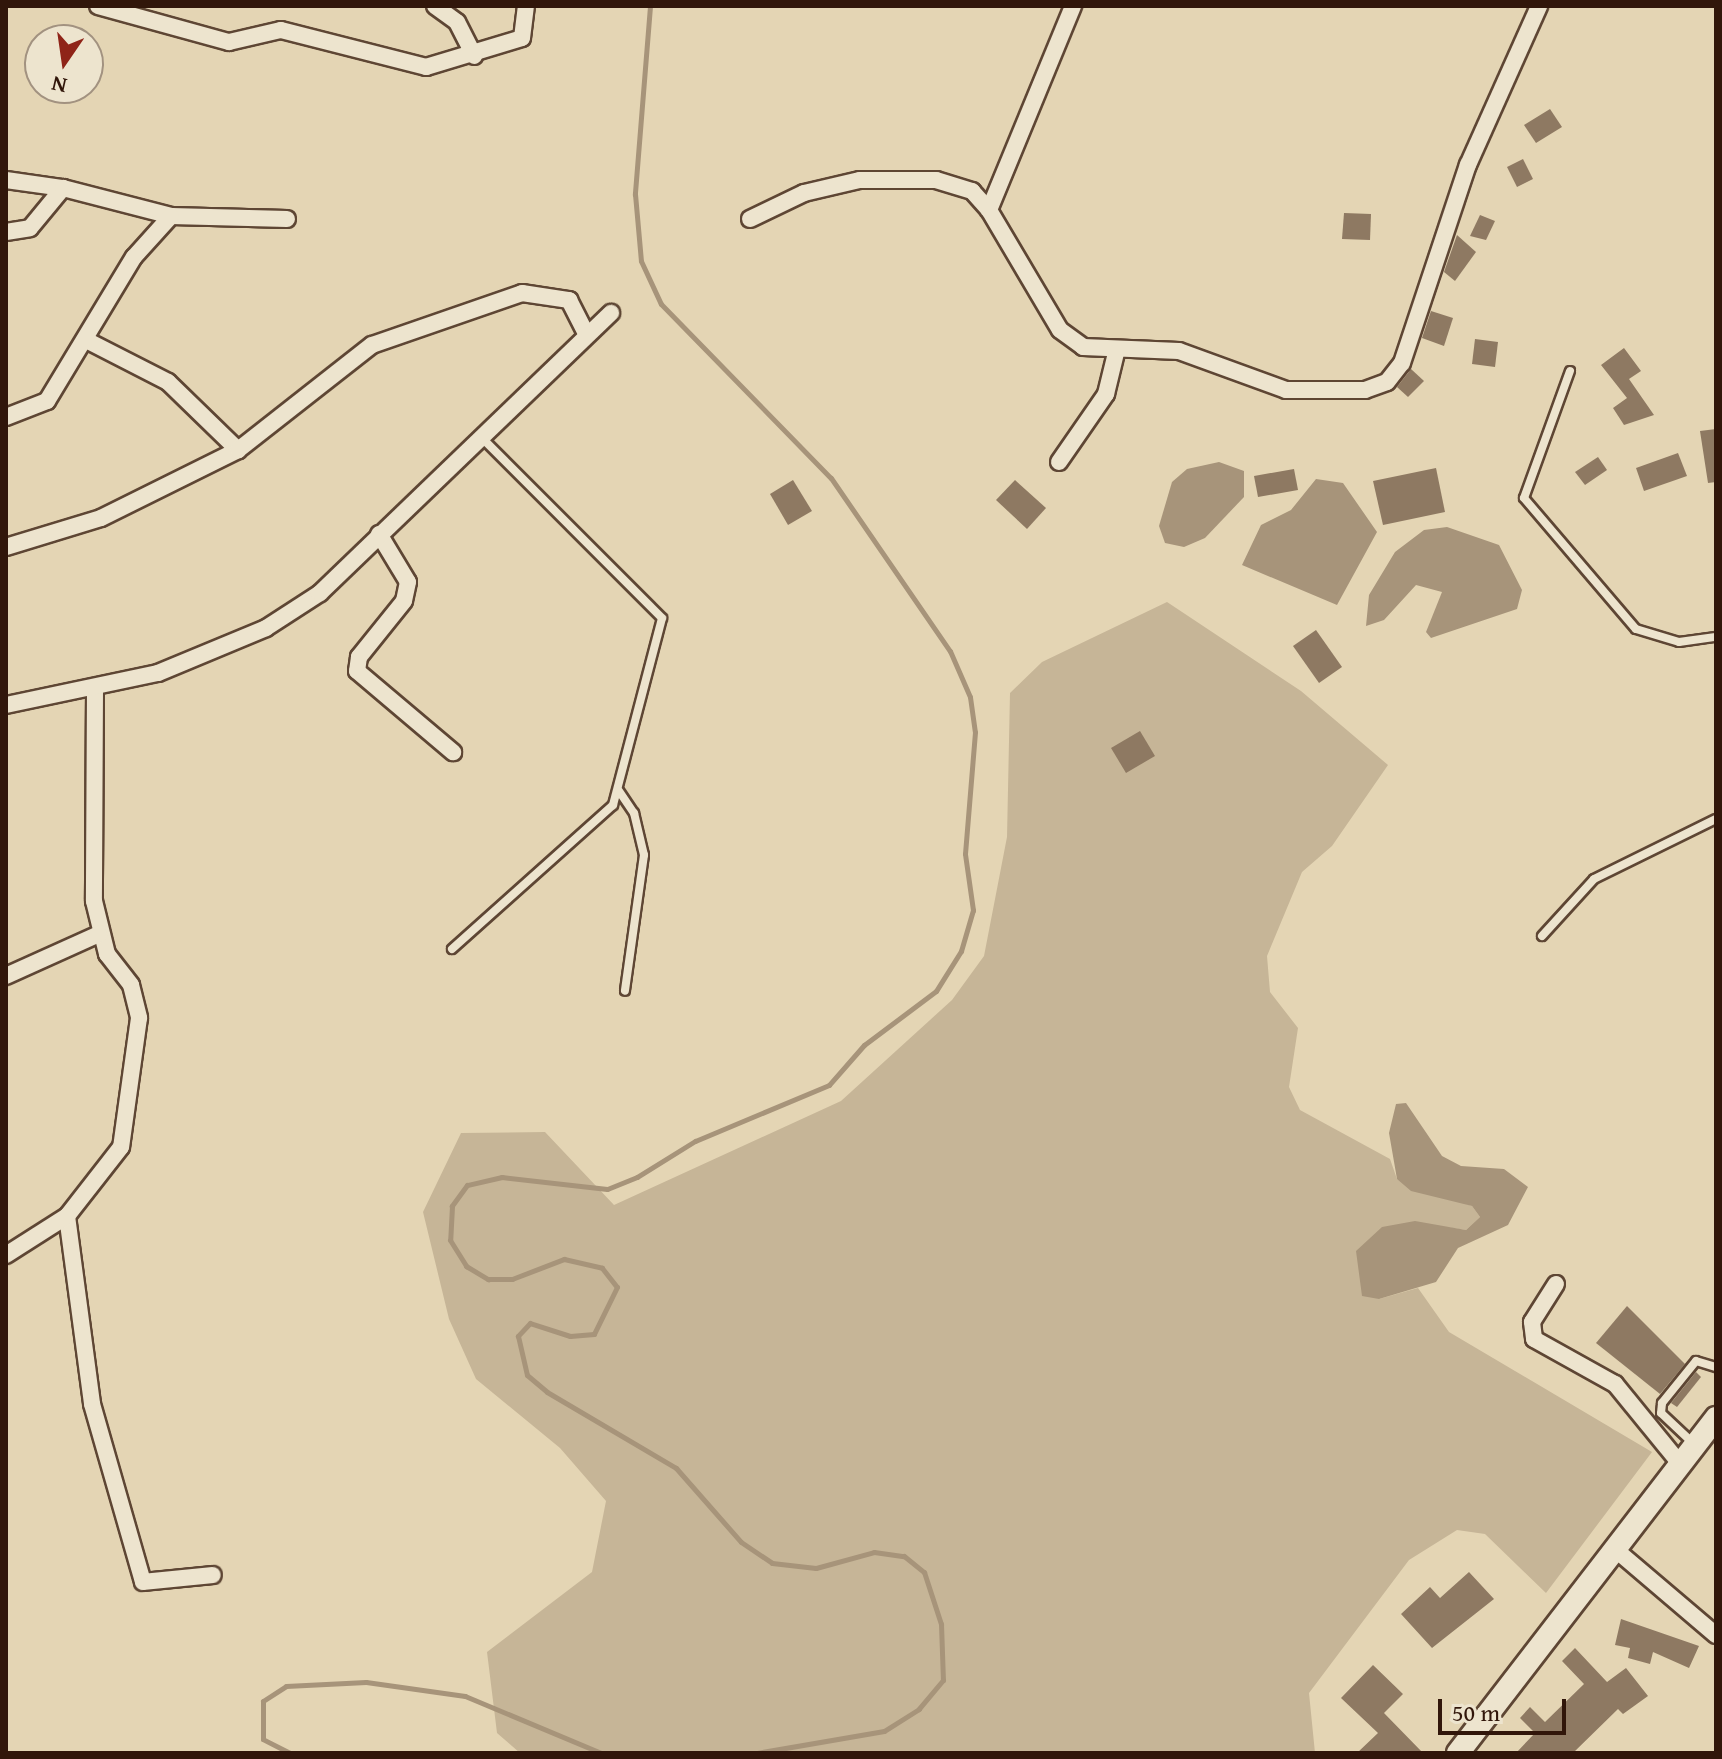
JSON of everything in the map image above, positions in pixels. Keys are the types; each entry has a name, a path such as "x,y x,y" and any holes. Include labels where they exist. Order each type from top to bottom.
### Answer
{"main road":[{"path":"1458,1753 1716,1418"}],"street":[{"path":"98,6 229,42 281,30 426,67 474,56 522,38 526,6"},
{"path":"435,6 457,22 474,56"},
{"path":"989,210 1073,6"},
{"path":"750,219 804,193 860,180 936,180 972,191 989,210 1060,330 1083,347 1116,353 1179,351 1286,390 1321,394 1387,382 1402,363 1468,165 1539,6"},
{"path":"6,180 63,188 171,216 287,219"},
{"path":"6,232 30,228 63,188"},
{"path":"6,417 47,401 134,257 171,216"},
{"path":"6,547 101,518 238,450 372,345 522,293 569,300 587,335"},
{"path":"6,705 95,690 158,673 266,628 320,593 611,313"},
{"path":"86,340 168,382 238,450"},
{"path":"1059,462 1106,394 1116,353"},
{"path":"379,534 408,582 404,601 359,657 357,671 453,752"},
{"path":"6,1255 67,1216 121,1147 136,1051 131,985 99,934 95,690"},
{"path":"6,976 99,934"},
{"path":"67,1216 104,1462 143,1582 213,1575"},
{"path":"1556,1284 1532,1322 1534,1339 1615,1384 1681,1465"},
{"path":"1616,1550 1716,1635"}],"lane":[{"path":"1570,371 1524,498 1636,629 1679,642 1716,637"},
{"path":"452,949 589,830 619,791 640,681 662,618 480,436"},
{"path":"619,791 634,813 644,855 625,991"},
{"path":"1542,936 1594,879 1716,819"},
{"path":"1695,1445 1661,1413 1662,1403 1696,1361 1716,1367"}],"shaded area":[{"path":"1219,462 1244,471 1244,497 1205,538 1184,547 1165,543 1159,526 1172,482 1187,469"},
{"path":"1316,479 1343,483 1377,532 1337,605 1242,565 1261,525 1291,510"},
{"path":"1447,527 1499,545 1522,590 1517,609 1431,638 1426,632 1442,592 1416,585 1384,620 1366,626 1369,595 1395,552 1424,530"},
{"path":"1167,602 1301,691 1388,765 1332,846 1302,872 1267,956 1270,992 1298,1028 1289,1087 1300,1110 1390,1159 1397,1179 1472,1206 1480,1217 1466,1230 1445,1227 1379,1299 1418,1288 1449,1332 1652,1452 1546,1593 1485,1534 1457,1530 1409,1560 1309,1693 1315,1753 520,1753 497,1733 487,1652 592,1572 606,1501 560,1448 476,1379 449,1319 423,1212 461,1133 545,1132 614,1205 841,1101 952,1000 984,956 1007,837 1010,693 1042,662"},
{"path":"1406,1103 1442,1156 1461,1166 1504,1169 1528,1187 1508,1225 1458,1248 1436,1282 1379,1299 1362,1296 1356,1251 1382,1227 1415,1221 1466,1230 1480,1217 1472,1206 1411,1191 1397,1179 1389,1133 1396,1104"}],"building":[{"path":"1550,109 1562,127 1536,143 1524,125"},
{"path":"1523,159 1533,179 1517,187 1507,167"},
{"path":"1344,213 1371,214 1370,240 1342,239"},
{"path":"1480,215 1495,221 1486,240 1470,236"},
{"path":"1457,235 1476,252 1455,281 1444,272"},
{"path":"1431,311 1453,318 1444,346 1422,338"},
{"path":"1475,339 1498,342 1495,367 1472,364"},
{"path":"1624,348 1641,371 1629,379 1654,415 1624,425 1613,408 1627,398 1601,365"},
{"path":"1411,369 1424,381 1408,397 1397,387"},
{"path":"1716,429 1716,482 1708,483 1700,431"},
{"path":"1678,453 1687,476 1644,491 1636,468"},
{"path":"1598,457 1607,470 1585,485 1575,472"},
{"path":"1436,468 1445,512 1383,525 1373,481"},
{"path":"1294,469 1298,490 1258,497 1254,476"},
{"path":"793,480 812,511 788,525 770,494"},
{"path":"1015,480 1046,508 1027,529 996,500"},
{"path":"1316,630 1342,667 1319,683 1293,646"},
{"path":"1140,731 1155,756 1126,773 1111,748"},
{"path":"1627,1306 1685,1364 1660,1394 1596,1343"},
{"path":"1696,1372 1701,1377 1677,1407 1671,1403"},
{"path":"1469,1572 1494,1599 1432,1648 1401,1614 1430,1587 1440,1598"},
{"path":"1621,1619 1699,1646 1689,1668 1653,1652 1650,1664 1628,1658 1630,1648 1615,1645"},
{"path":"1575,1648 1607,1682 1626,1668 1648,1696 1623,1714 1618,1709 1573,1753 1516,1753 1535,1733 1520,1718 1530,1707 1545,1722 1584,1684 1562,1661"},
{"path":"1373,1665 1403,1694 1384,1713 1423,1753 1357,1753 1378,1733 1341,1698"}],"waterway":[{"path":"650,6 635,194 641,261 661,304 831,478 950,651 970,697 975,732 965,854 973,910 961,951 936,991 864,1045 829,1085 695,1141 637,1177 607,1189 502,1177 467,1185 452,1206 450,1240 466,1266 488,1279 512,1279 564,1259 602,1268 617,1287 594,1334 570,1336 530,1323 518,1336 527,1375 547,1392 676,1468 741,1542 772,1563 816,1568 874,1552 904,1556 924,1572 941,1624 943,1680 919,1709 884,1731 756,1753"},
{"path":"290,1753 263,1739 263,1701 286,1686 366,1682 465,1696 601,1753"}]}
